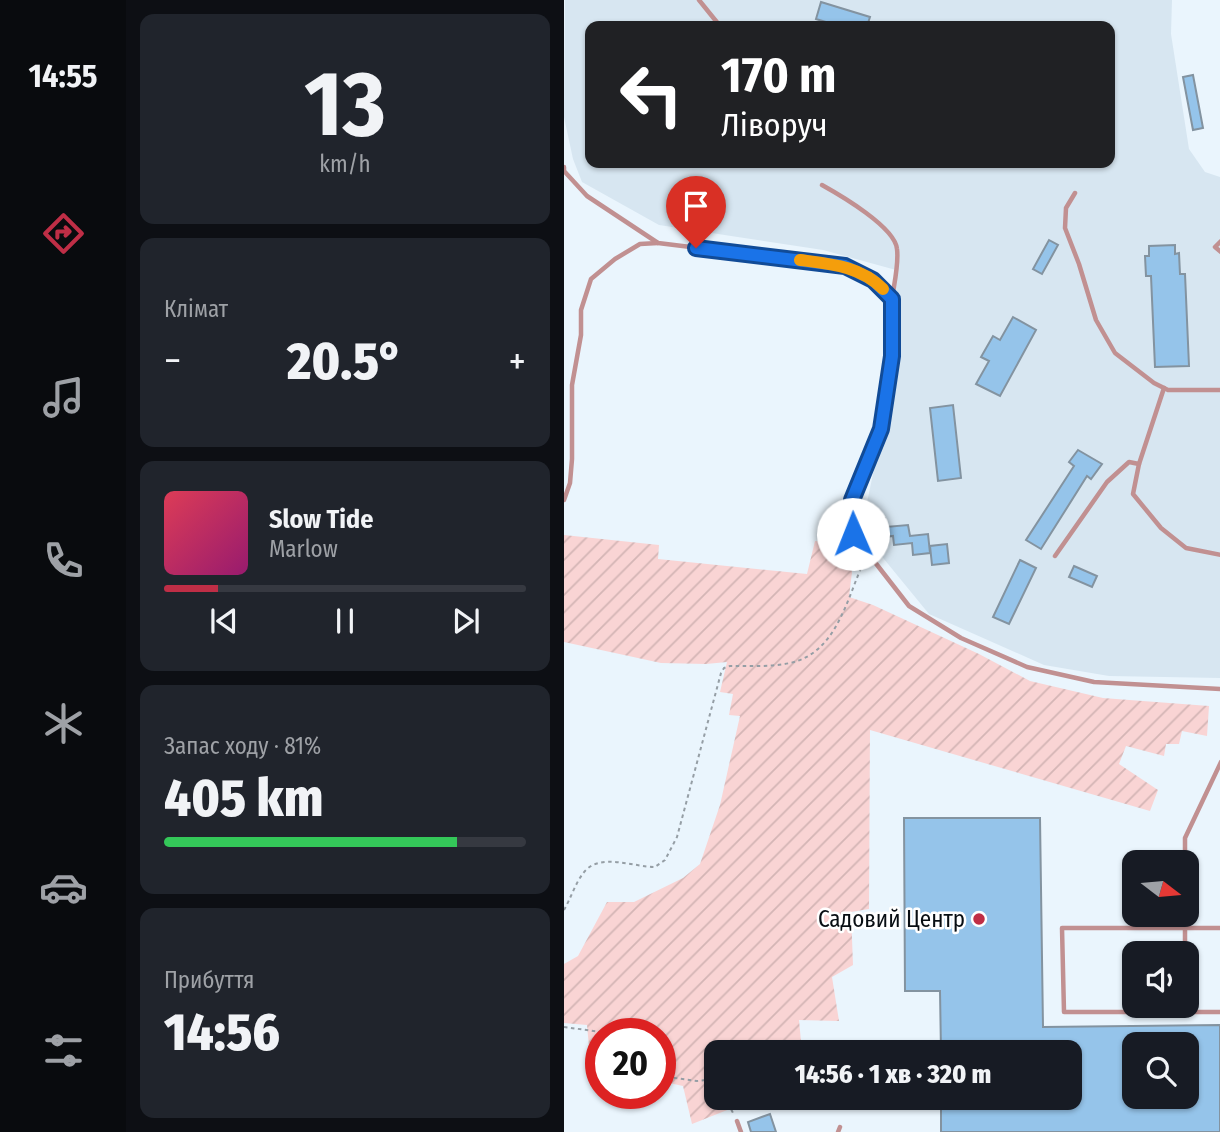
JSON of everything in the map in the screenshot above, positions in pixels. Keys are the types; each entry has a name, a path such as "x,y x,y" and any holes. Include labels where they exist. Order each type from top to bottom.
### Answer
{"lane":[{"path":"699,0 716,21"},
{"path":"564,167 587,196 658,243"},
{"path":"822,184 859,207 890,235 897,247 892,299 892,356 881,429 852,500 853,534 867,554 909,606 961,638 1027,667 1094,682 1220,689"},
{"path":"1075,193 1066,208 1065,228 1096,320 1115,353 1168,390 1220,390"},
{"path":"1220,241 1215,247 1220,252"},
{"path":"564,500 570,483 572,385 581,335 581,310 591,279 615,259 640,244 658,243 845,266 873,280 892,299"},
{"path":"1164,388 1139,464 1133,494 1161,528 1186,548 1220,555"},
{"path":"1055,556 1107,482 1129,462 1139,464"},
{"path":"1185,850 1185,838 1220,762"},
{"path":"1199,927 1220,928"},
{"path":"1122,928 1062,928 1064,1012 1122,1012"},
{"path":"1199,1013 1220,1012"},
{"path":"737,1121 741,1132"}],"path":[{"path":"564,910 585,871 596,863 655,867 665,860 677,837 720,673 730,666 793,663 821,648 833,633 867,554"},
{"path":"564,1027 585,1030"},
{"path":"676,1078 704,1079"},
{"path":"732,1110 737,1121"}],"shaded area":[{"path":"565,0 1172,0 1171,34 1189,149 1205,172 1220,177 1220,678 1109,676 1044,665 929,614 861,531 895,369 896,270 823,250 659,225 582,182 573,159 564,117"},
{"path":"564,535 659,545 658,559 807,574 815,541 848,545 852,572 849,597 873,605 979,654 1030,681 1103,698 1209,706 1207,736 1182,731 1179,744 1166,744 1164,756 1126,746 1119,764 1158,790 1150,811 870,730 869,909 851,912 853,965 832,977 839,1021 799,1020 801,1040 704,1040 704,1110 727,1110 692,1124 683,1086 676,1084 676,1018 585,1018 585,1025 564,1023 564,964 578,956 607,902 634,902 683,878 700,864 720,805 740,716 729,715 733,694 720,692 727,662 661,663 564,642"}],"building":[{"path":"821,2 870,17 869,21 816,19"},
{"path":"1193,75 1203,128 1193,130 1183,77"},
{"path":"1049,240 1058,245 1042,274 1033,269"},
{"path":"1175,245 1175,254 1179,253 1180,274 1185,274 1189,366 1155,367 1151,276 1146,276 1145,256 1149,256 1149,246"},
{"path":"1013,317 1036,330 1000,396 976,384 989,361 981,357 993,336 1000,340"},
{"path":"953,405 961,478 938,481 930,408"},
{"path":"1078,450 1102,464 1091,479 1087,476 1041,549 1026,540 1074,466 1069,462"},
{"path":"885,518 886,527 908,525 910,536 928,534 930,553 913,555 912,543 894,545 893,536 871,539 868,520"},
{"path":"947,544 949,563 932,565 930,546"},
{"path":"1020,560 1036,568 1009,624 993,617"},
{"path":"1074,566 1097,576 1092,587 1069,577"},
{"path":"904,818 1040,818 1043,1027 1220,1025 1220,1132 941,1132 941,1110 1082,1110 1082,1040 941,1040 940,991 905,991"},
{"path":"770,1114 776,1132 751,1132 748,1122"}],"slow traffic":[{"path":"800,260 845,266 873,280 883,289"}],"place":[{"name":"Садовий Центр","path":"979,919"}],"route":[{"path":"696,248 845,266 873,280 892,299 892,356 881,429 852,500 853,534"}]}
